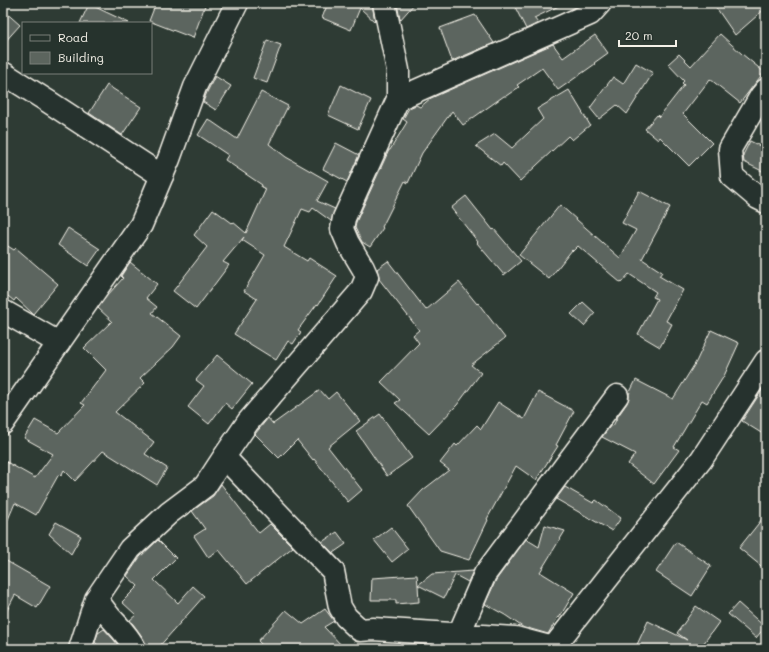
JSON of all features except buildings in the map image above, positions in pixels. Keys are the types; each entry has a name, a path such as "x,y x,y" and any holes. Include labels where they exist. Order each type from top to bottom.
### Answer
{"street":[{"path":"3,422 141,225 162,176 195,87 237,3"},
{"path":"80,649 96,599 130,549 169,513 205,486 248,422 361,291 367,277 342,229 344,218 398,99 398,70 384,3"},
{"path":"398,99 590,14 600,3"},
{"path":"3,73 162,176"},
{"path":"766,90 761,96 730,150 732,176 758,198 766,202"},
{"path":"3,311 59,342"},
{"path":"224,457 333,571 340,607 346,617 360,630 515,638 554,648 701,460 766,362"},
{"path":"459,634 485,574 617,396"},
{"path":"96,599 110,617 122,629 134,649"}]}
